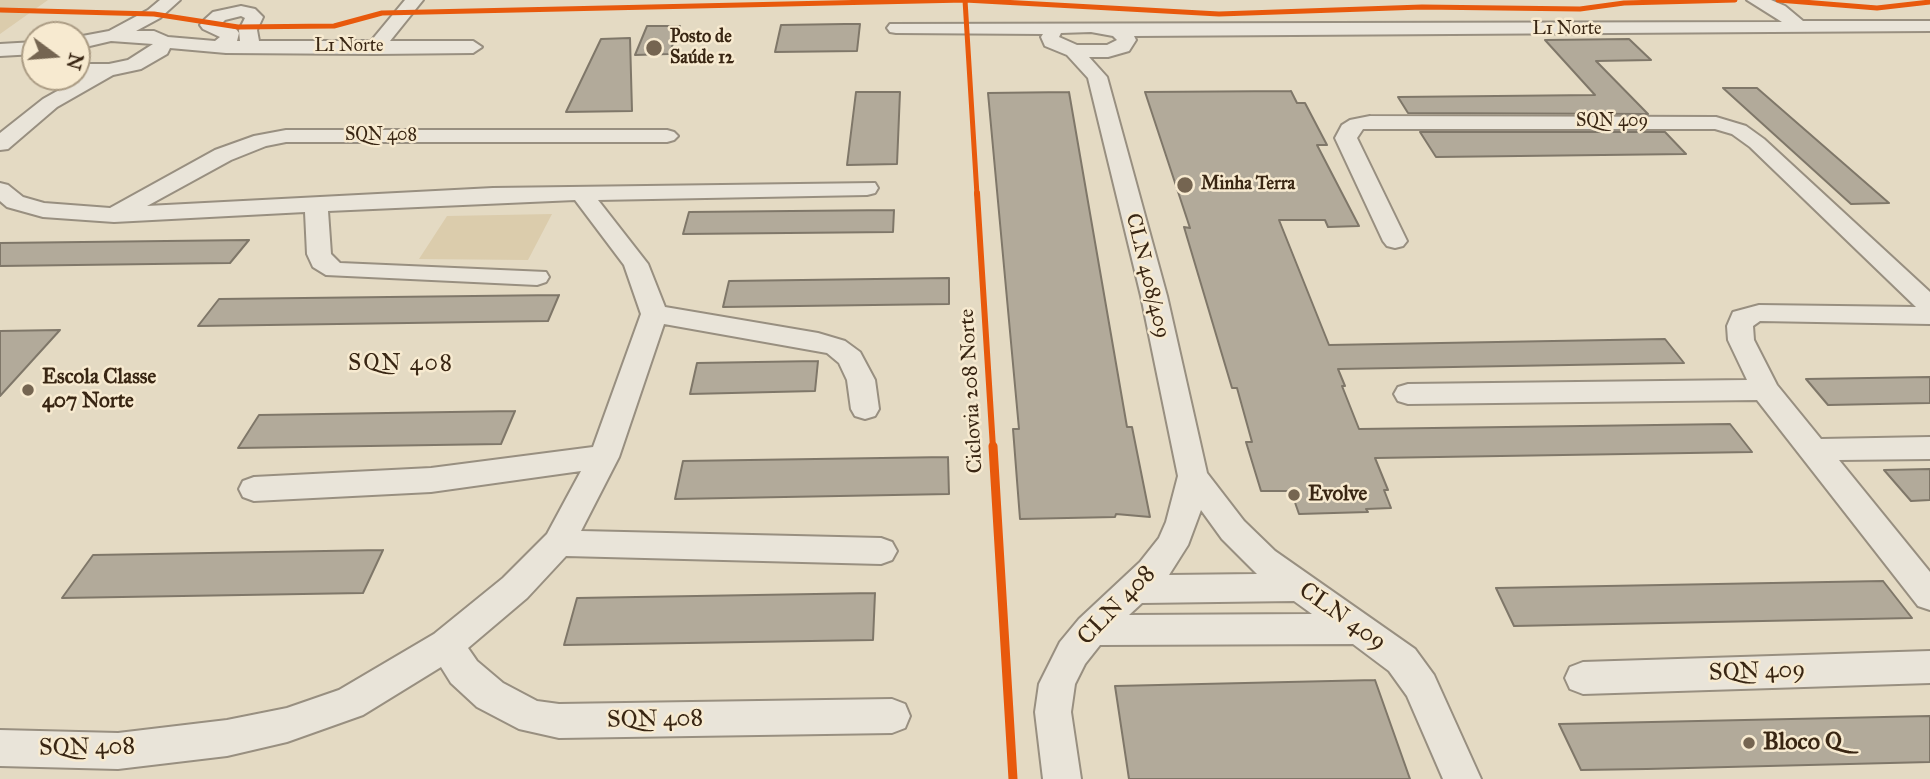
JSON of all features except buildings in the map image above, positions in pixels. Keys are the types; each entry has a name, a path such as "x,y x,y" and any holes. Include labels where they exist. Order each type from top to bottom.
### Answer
{"street":[{"path":"91,40 111,36 154,15 171,0"},
{"path":"375,48 414,0"},
{"path":"1739,29 1766,10 1874,27"},
{"name":"L1 Norte","path":"1123,36 1223,32 1739,29 1766,10 1800,28 1924,27"},
{"path":"222,47 232,35 217,31 209,25 219,16 241,11 254,17 248,30 250,47"},
{"path":"148,58 160,50 154,15"},
{"path":"896,28 1053,36 1091,27 1123,36 1122,47 1108,51 1074,51 1053,36"},
{"name":"L1 Norte","path":"111,36 222,47 473,47"},
{"name":"L1 Norte","path":"108,70 134,65 148,58 222,47"},
{"path":"0,50 21,49"},
{"name":"CLN 408/409","path":"1074,51 1097,77 1154,296 1193,476"},
{"path":"1097,77 1108,51"},
{"path":"0,58 21,59"},
{"path":"91,69 108,70"},
{"path":"0,144 50,103 108,70"},
{"path":"50,103 57,91"},
{"name":"SQN 409","path":"1395,241 1346,138 1349,129 1357,124 1716,123 1739,130 1757,143 1930,306"},
{"name":"SQN 408","path":"114,215 223,155 261,140 286,136 667,136"},
{"path":"0,190 15,202 43,210 114,215 493,195 867,188"},
{"path":"581,193 636,264 654,314 836,347 850,358 861,380 865,410"},
{"path":"316,206 319,254 322,262 335,270 537,277"},
{"path":"1930,316 1759,313 1742,318 1740,326 1741,340 1765,390 1930,596"},
{"name":"SQN 408","path":"0,748 118,751 227,738 287,725 350,703 446,645 515,588 558,543 604,457 654,314"},
{"path":"1408,394 1765,390"},
{"path":"1813,450 1930,448"},
{"path":"254,489 431,480 604,457"},
{"name":"CLN 409","path":"1193,476 1233,530 1263,560 1402,660 1421,686 1462,779"},
{"name":"CLN 408","path":"1062,779 1053,712 1057,684 1072,653 1091,630 1152,572 1172,545 1182,522 1193,476"},
{"path":"558,543 881,551"},
{"path":"1133,589 1299,587"},
{"path":"1091,630 1359,629"},
{"name":"SQN 408","path":"446,645 464,672 490,695 532,717 559,721 892,716"},
{"name":"SQN 409","path":"1583,678 1930,667"}],"shaded area":[{"path":"0,0 48,0 0,34"},
{"path":"552,214 528,260 419,259 447,216"}],"cycle path":[{"name":"Ciclovia 208 Norte","path":"965,0 1013,779"},
{"path":"965,0 1219,14 1422,7 1580,9 1624,3 1735,0"},
{"path":"0,10 154,14 238,27 334,26 382,13 965,0"},
{"path":"1778,0 1877,8 1930,2"}],"place":[{"name":"Posto de Saúde 12","path":"654,48"},
{"name":"Minha Terra","path":"1185,185"},
{"name":"Escola Classe 407 Norte","path":"28,390"},
{"name":"Evolve","path":"1294,495"},
{"name":"Bloco Q","path":"1749,743"}],"district":[{"name":"SQN 408","path":"401,364"}]}
